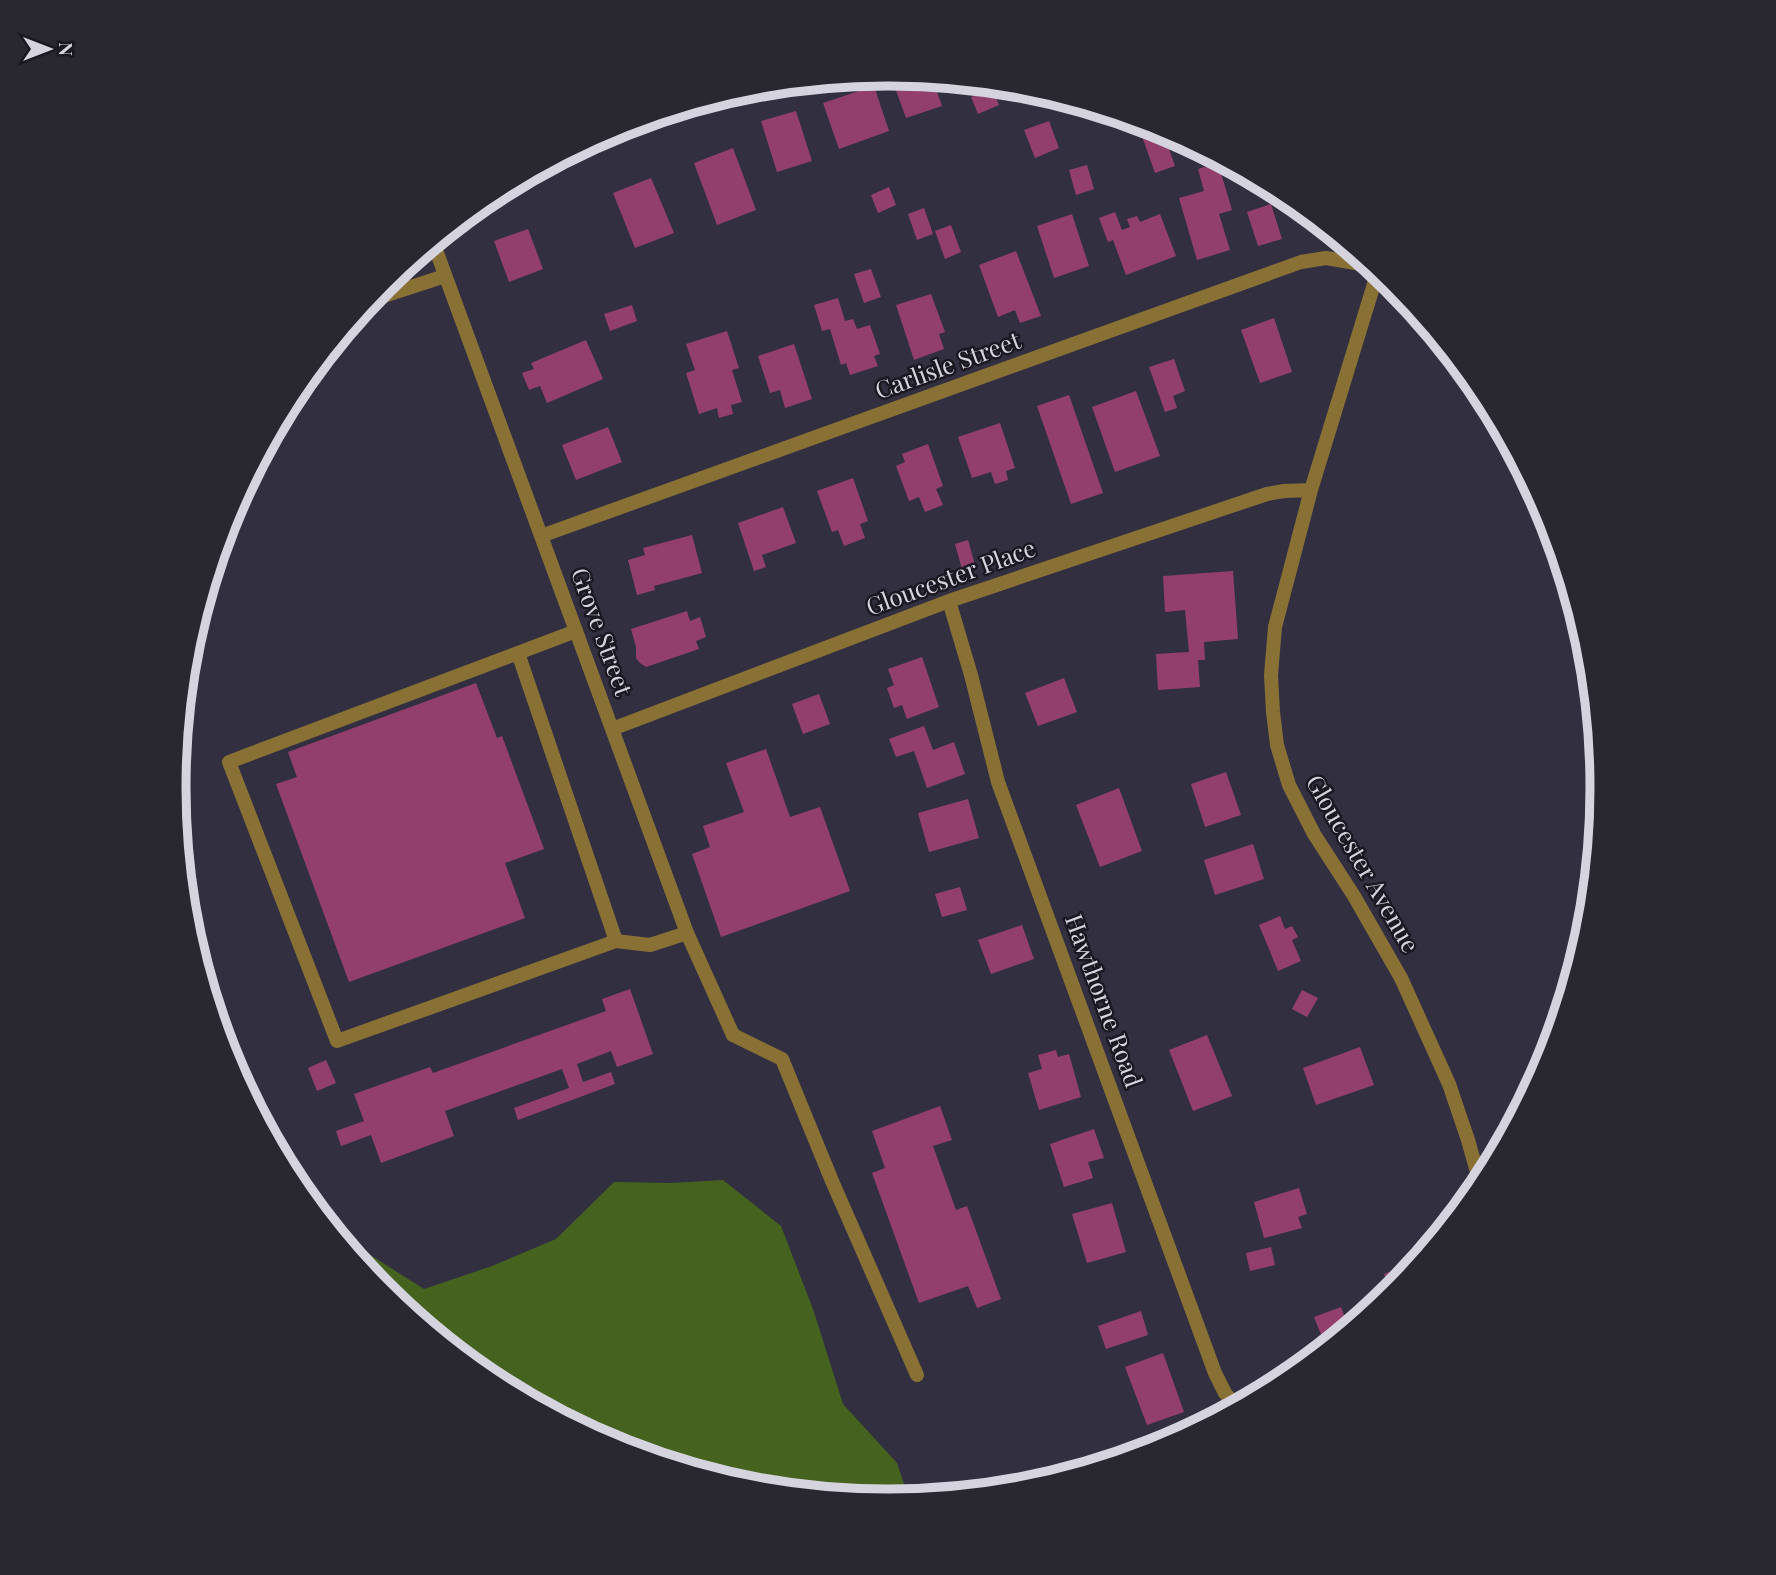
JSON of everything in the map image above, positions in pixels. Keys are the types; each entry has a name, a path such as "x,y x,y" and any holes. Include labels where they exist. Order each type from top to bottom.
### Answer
{"street":[{"name":"Grove Street","path":"436,251 687,933 733,1035 782,1059 917,1375"},
{"name":"Carlisle Street","path":"541,536 1301,262 1326,258 1355,264"},
{"path":"389,294 445,276"},
{"name":"Gloucester Avenue","path":"1375,282 1311,490 1275,627 1271,675 1273,712 1277,746 1289,785 1314,834 1354,896 1406,990 1449,1084 1476,1169"},
{"name":"Gloucester Place","path":"612,729 949,601 1267,494 1311,490"},
{"name":"Hawthorne Road","path":"949,601 998,782 1215,1373 1231,1400"},
{"path":"576,631 229,762 337,1041 616,941 650,945 687,933"},
{"path":"518,653 616,941"}],"green space":[{"path":"723,1180 781,1226 813,1309 843,1404 897,1463 906,1489 842,1488 751,1476 662,1452 619,1436 537,1395 461,1344 392,1284 335,1220 361,1249 424,1289 492,1266 556,1239 614,1182"}],"building":[{"path":"874,86 889,131 839,149 823,103"},
{"path":"894,86 935,87 942,106 906,118"},
{"path":"979,92 995,94 999,105 978,114 971,97 980,94"},
{"path":"796,111 812,161 777,172 761,121"},
{"path":"1049,121 1059,148 1035,158 1024,130"},
{"path":"1150,136 1167,144 1175,166 1155,173 1143,139"},
{"path":"733,148 756,210 717,225 694,163"},
{"path":"1087,165 1094,189 1076,195 1069,170"},
{"path":"1211,165 1220,170 1232,210 1219,214 1230,250 1197,260 1179,198 1204,191 1198,169"},
{"path":"651,178 674,233 635,248 613,193"},
{"path":"889,187 896,205 878,213 871,195"},
{"path":"1271,204 1282,239 1258,246 1247,212"},
{"path":"924,208 933,234 917,240 908,214"},
{"path":"1115,212 1122,230 1130,227 1127,219 1137,216 1140,222 1160,214 1176,256 1126,275 1113,240 1108,242 1099,218"},
{"path":"1072,214 1089,266 1054,278 1037,226"},
{"path":"951,225 961,252 945,259 935,231"},
{"path":"528,229 543,269 509,282 494,241"},
{"path":"1016,251 1041,316 1020,323 1015,310 998,317 979,265"},
{"path":"871,269 881,297 864,303 854,274"},
{"path":"931,294 945,332 939,334 944,349 914,360 896,305"},
{"path":"838,298 845,321 853,319 857,329 870,325 880,354 874,356 878,366 850,375 846,363 841,365 830,329 822,331 814,305"},
{"path":"632,305 637,321 610,331 604,314"},
{"path":"1274,318 1292,372 1260,383 1241,330"},
{"path":"727,331 739,368 732,370 742,402 731,405 733,414 719,418 717,408 699,414 686,373 695,370 686,344"},
{"path":"586,340 603,379 547,403 540,386 529,390 522,373 534,369 531,363"},
{"path":"794,344 812,399 785,408 780,390 770,393 758,356"},
{"path":"1174,359 1185,391 1173,396 1177,408 1165,412 1149,367"},
{"path":"1136,391 1160,456 1115,472 1092,407"},
{"path":"1069,395 1103,493 1071,504 1037,406"},
{"path":"1000,423 1015,468 1006,471 1008,480 995,484 991,472 972,478 958,437"},
{"path":"608,427 622,462 576,480 562,445"},
{"path":"928,444 943,486 936,489 943,505 925,512 919,497 909,501 896,466 905,462 902,454"},
{"path":"853,478 868,521 860,524 865,538 844,546 838,530 832,532 817,491"},
{"path":"783,507 796,543 762,555 766,567 754,571 738,523"},
{"path":"692,535 702,573 654,586 655,590 637,595 628,560 645,555 643,548"},
{"path":"968,540 975,565 962,569 955,544"},
{"path":"1233,571 1238,639 1204,642 1205,660 1198,660 1200,687 1158,690 1156,654 1189,652 1185,610 1165,612 1163,576"},
{"path":"687,611 690,621 700,617 706,637 696,641 699,649 646,667 640,663 636,658 631,629"},
{"path":"922,657 939,707 907,719 902,705 894,708 887,688 894,685 888,669"},
{"path":"1064,678 1077,712 1038,726 1025,693"},
{"path":"476,683 497,738 502,736 544,849 505,863 525,918 349,982 276,784 297,777 288,752"},
{"path":"819,694 830,724 803,734 792,704"},
{"path":"924,726 933,750 954,742 965,774 927,788 914,751 896,757 889,739"},
{"path":"766,749 790,817 820,807 850,891 721,937 692,854 710,847 703,826 744,812 726,763"},
{"path":"1226,772 1241,815 1205,827 1191,784"},
{"path":"1119,788 1142,851 1100,867 1076,805"},
{"path":"968,799 979,838 929,852 918,813"},
{"path":"1253,844 1264,879 1215,895 1204,860"},
{"path":"960,887 967,910 942,917 935,894"},
{"path":"1280,916 1285,929 1292,926 1298,937 1292,940 1301,961 1278,971 1259,925"},
{"path":"1022,925 1034,959 991,974 978,940"},
{"path":"630,989 653,1054 617,1067 611,1051 577,1064 583,1082 611,1072 615,1084 518,1120 514,1108 569,1088 562,1069 445,1111 454,1136 381,1163 371,1135 341,1146 336,1131 364,1121 354,1094 430,1067 433,1073 606,1011 602,999"},
{"path":"1302,990 1318,998 1307,1017 1292,1009"},
{"path":"1207,1035 1232,1096 1193,1111 1169,1050"},
{"path":"1360,1047 1374,1085 1316,1105 1303,1068"},
{"path":"1056,1050 1058,1057 1069,1054 1081,1097 1039,1110 1028,1073 1042,1069 1038,1055"},
{"path":"326,1060 336,1083 317,1091 308,1068"},
{"path":"940,1106 952,1140 933,1146 956,1210 967,1206 1001,1299 977,1308 968,1286 919,1303 872,1173 885,1168 872,1131"},
{"path":"1094,1129 1104,1158 1088,1162 1093,1178 1064,1187 1050,1144"},
{"path":"1299,1188 1307,1214 1298,1217 1302,1228 1264,1238 1254,1202"},
{"path":"1112,1203 1126,1252 1087,1263 1072,1214"},
{"path":"1271,1247 1275,1265 1250,1271 1246,1253"},
{"path":"1399,1268 1387,1281 1384,1274"},
{"path":"1341,1307 1346,1319 1322,1338 1314,1317"},
{"path":"1141,1311 1148,1335 1106,1349 1098,1326"},
{"path":"1163,1353 1184,1412 1147,1425 1125,1367"}]}
